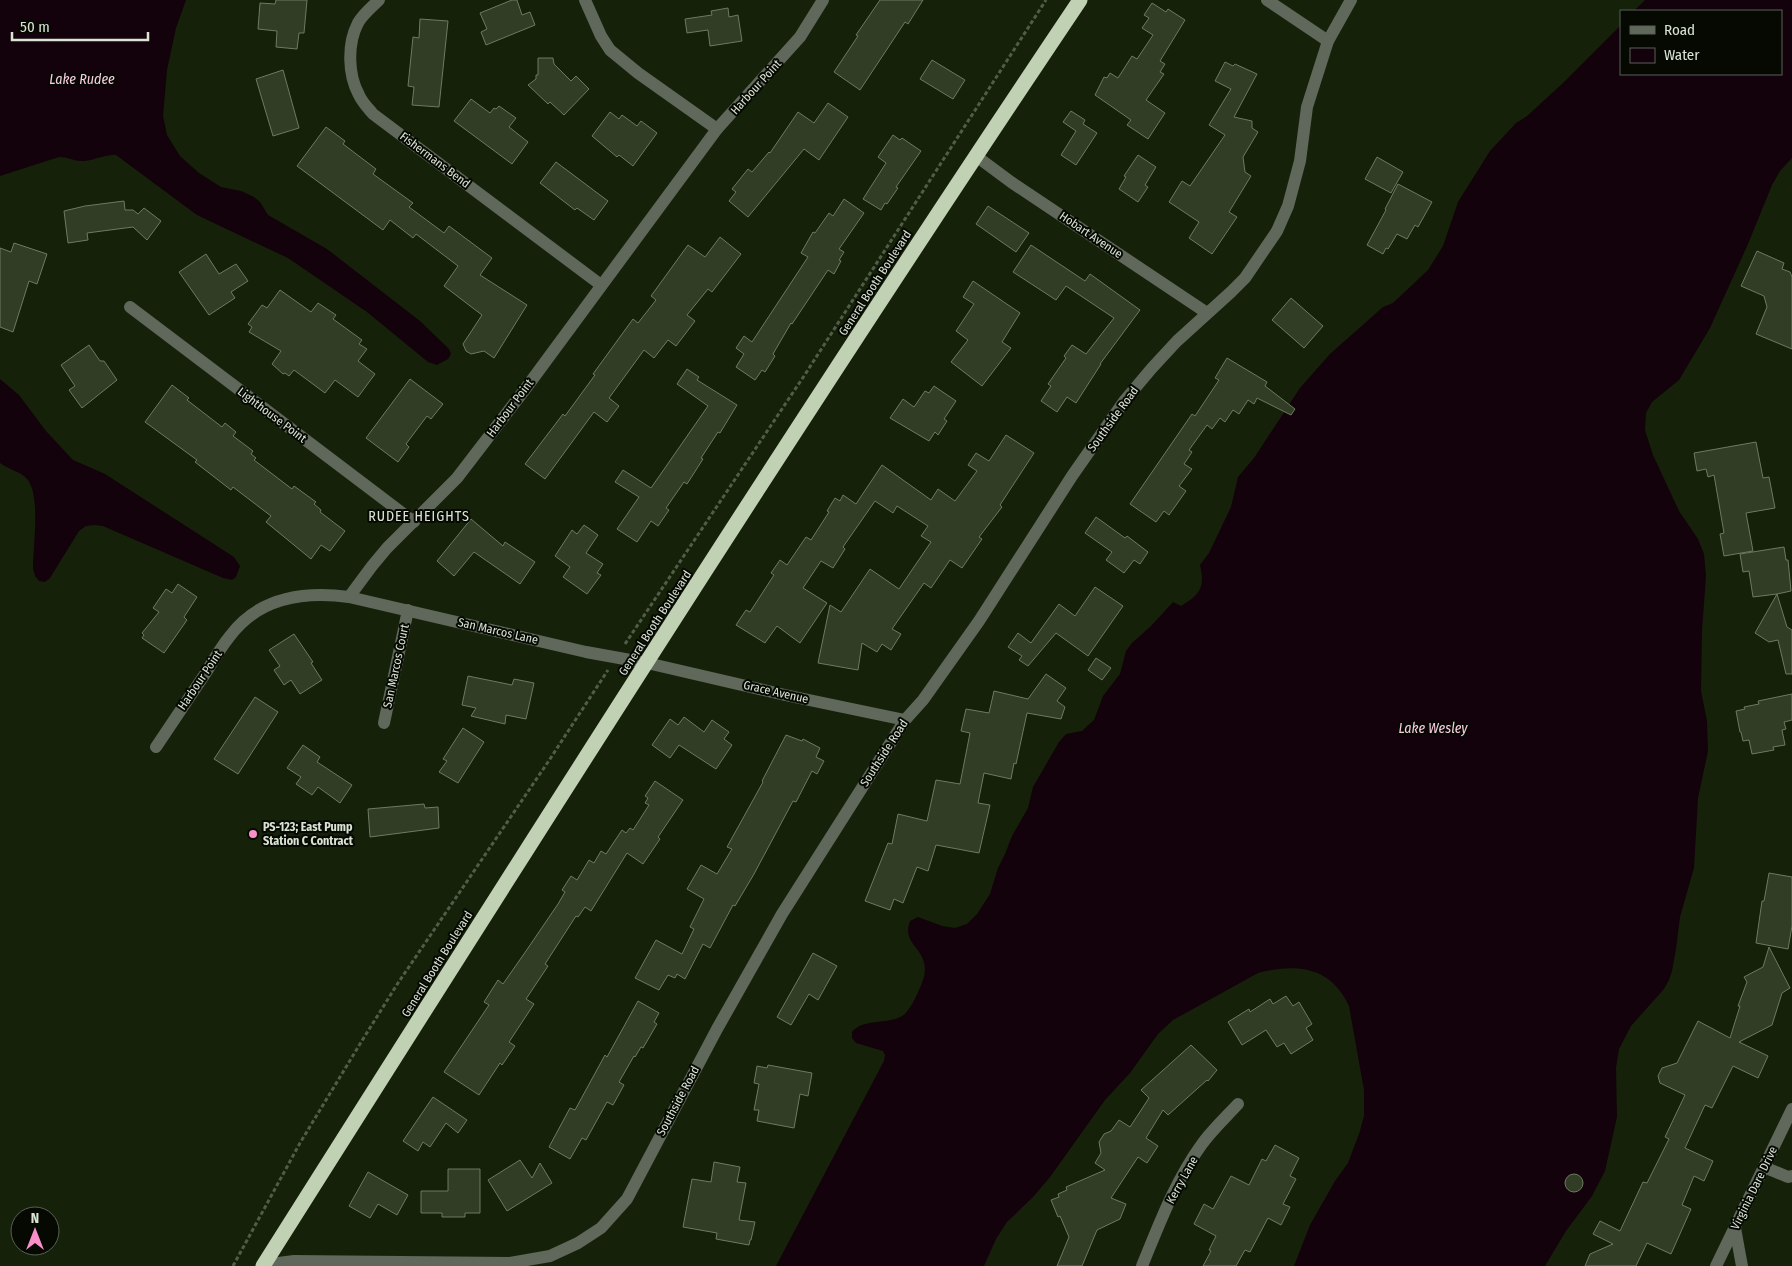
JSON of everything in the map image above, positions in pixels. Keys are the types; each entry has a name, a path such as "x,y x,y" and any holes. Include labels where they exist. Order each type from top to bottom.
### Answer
{"highway":[{"name":"General Booth Boulevard","path":"263,1266 647,663 976,156 1080,0"}],"street":[{"name":"Fishermans Bend","path":"379,0 358,23 353,38 350,66 353,84 360,98 373,114 601,285"},
{"path":"585,0 601,36 610,50 638,73 717,130"},
{"name":"Harbour Point","path":"156,747 230,636 249,616 268,604 295,596 313,594 350,597 387,548 457,478 717,130 800,37 823,0"},
{"path":"1267,0 1328,41"},
{"name":"Southside Road","path":"263,1266 294,1260 510,1263 550,1256 578,1243 601,1228 627,1199 717,1029 782,914 905,720 923,700 979,621 1106,426 1152,368 1245,278 1277,231 1288,206 1300,161 1307,107 1328,41 1351,0"},
{"name":"Hobart Avenue","path":"976,156 1207,313"},
{"name":"Lighthouse Point","path":"130,307 414,522"},
{"name":"San Marcos Lane","path":"350,597 586,652 647,663"},
{"name":"San Marcos Court","path":"384,723 408,610"},
{"name":"Grace Avenue","path":"647,663 905,720"},
{"name":"Kerry Lane","path":"1142,1266 1179,1182 1202,1144 1238,1104"},
{"name":"Virginia Dare Drive","path":"1716,1266 1792,1109"},
{"path":"1764,1166 1788,1177 1792,1176"},
{"path":"1735,1228 1742,1266"}],"path":[{"path":"233,1266 309,1128 398,983 543,770 809,368 1046,0"}],"water":[{"name":"Lake Rudee","path":"0,0 186,0 176,28 167,70 163,116 167,135 180,156 199,173 221,187 241,191 254,197 260,202 268,215 327,249 420,321 449,349 451,354 448,359 437,365 428,362 367,312 288,258 197,215 116,155 84,161 59,157 0,176"},
{"name":"Lake Wesley","path":"1645,0 1792,0 1792,158 1780,171 1772,185 1710,328 1679,380 1652,402 1646,413 1645,430 1653,455 1679,511 1698,539 1704,554 1706,576 1702,630 1701,691 1707,721 1708,751 1698,798 1694,868 1680,917 1672,971 1664,989 1631,1026 1619,1049 1616,1068 1617,1117 1605,1171 1592,1196 1566,1231 1545,1266 1294,1266 1310,1225 1335,1181 1348,1163 1364,1116 1364,1090 1349,1006 1341,993 1333,983 1322,975 1299,968 1286,968 1258,973 1173,1020 1158,1034 1130,1073 1105,1100 1050,1177 1033,1197 1007,1222 996,1239 984,1266 776,1266 884,1061 885,1055 883,1051 856,1043 852,1038 852,1032 862,1025 896,1019 905,1014 922,984 925,970 924,961 909,937 910,921 918,917 942,926 955,928 967,924 977,914 990,894 998,868 1012,836 1028,808 1033,787 1059,742 1066,734 1082,731 1094,720 1103,696 1120,674 1126,651 1132,643 1173,602 1181,606 1197,594 1202,579 1200,565 1209,553 1231,507 1238,477 1254,458 1300,388 1330,354 1383,307 1393,303 1428,270 1443,246 1458,202 1490,151 1516,123 1527,116 1562,84 1620,26 1620,75 1782,75 1782,10 1635,10"},
{"path":"0,379 19,395 46,431 73,460 105,474 234,557 240,566 236,577 232,580 223,578 103,526 94,525 86,526 79,531 50,578 45,582 39,581 35,576 33,568 35,508 31,487 24,476 0,463"}],"building":[{"path":"276,0 307,0 304,33 299,33 297,49 276,47 277,31 258,29 260,3 275,4"},
{"path":"512,0 517,0 522,15 530,12 535,25 486,45 481,32 487,29 480,13"},
{"path":"880,0 923,0 908,24 905,22 860,90 834,72"},
{"path":"1152,3 1166,12 1168,9 1185,20 1160,61 1165,64 1160,72 1164,74 1146,100 1165,113 1148,139 1127,125 1131,120 1095,95 1104,77 1107,78 1110,73 1118,78 1132,56 1137,59 1153,35 1142,28 1149,18 1144,15"},
{"path":"728,8 729,17 738,15 742,41 710,46 708,30 687,33 685,19 712,15 711,11"},
{"path":"420,19 448,21 439,107 412,105 414,87 408,86 413,37 419,38"},
{"path":"538,58 553,58 554,64 571,81 576,76 589,89 564,115 550,102 548,104 528,85 538,75"},
{"path":"932,60 965,80 953,99 920,79"},
{"path":"1225,62 1233,66 1235,64 1257,74 1234,117 1252,121 1252,128 1258,132 1243,157 1245,172 1251,176 1229,212 1237,217 1212,254 1189,238 1199,222 1169,202 1182,181 1190,186 1225,135 1209,125 1231,89 1215,81"},
{"path":"283,70 299,128 273,136 256,79"},
{"path":"471,99 490,113 499,106 516,118 509,127 528,142 512,164 454,121"},
{"path":"828,103 848,117 819,160 804,149 748,217 729,201 736,192 732,189 748,169 752,172 770,153 798,112 814,123"},
{"path":"1071,111 1085,120 1083,124 1097,133 1076,165 1061,155 1076,131 1063,122"},
{"path":"610,112 619,119 622,115 637,126 641,121 657,133 633,166 619,155 617,157 592,136"},
{"path":"326,127 345,141 343,144 376,169 373,174 413,203 409,207 444,233 449,226 492,258 480,275 527,305 494,358 484,351 471,354 466,351 463,344 482,315 444,286 458,266 416,234 413,238 390,220 383,230 297,166"},
{"path":"893,135 900,140 902,138 921,151 896,187 898,188 881,210 863,199 886,163 878,157"},
{"path":"1138,155 1156,167 1145,185 1148,187 1138,202 1119,189 1126,177 1124,176"},
{"path":"1377,157 1403,172 1391,193 1365,179"},
{"path":"556,162 608,201 594,220 577,208 575,210 540,183"},
{"path":"1398,184 1432,202 1418,227 1415,225 1407,239 1397,234 1383,254 1367,245"},
{"path":"844,199 864,213 839,249 844,252 839,260 841,261 834,274 828,270 791,323 765,372 762,370 755,380 736,367 744,354 736,348 744,336 752,342 808,257 801,253 813,232 815,233 829,213 833,216"},
{"path":"124,201 125,210 133,210 138,214 144,208 161,221 147,240 133,227 87,233 88,240 68,243 64,211"},
{"path":"988,206 1029,233 1016,252 976,224"},
{"path":"720,237 741,254 712,292 708,289 687,315 695,321 676,346 668,340 654,358 644,350 609,398 619,406 607,422 594,412 545,479 525,464 563,414 565,416 633,319 638,323 656,300 651,296 688,245 705,257"},
{"path":"14,243 47,254 37,284 29,281 13,332 0,327 0,248 11,252"},
{"path":"1031,245 1085,281 1090,274 1140,310 1100,364 1076,403 1067,397 1057,412 1041,401 1051,386 1048,384 1066,358 1064,356 1072,345 1086,354 1114,318 1066,286 1056,300 1013,272"},
{"path":"1757,251 1784,263 1782,269 1790,272 1792,277 1792,349 1756,334 1767,307 1764,296 1741,286"},
{"path":"206,254 219,274 236,264 248,281 231,292 235,298 209,315 179,272"},
{"path":"973,281 1020,313 1002,342 1011,348 982,386 951,362 968,340 956,331 974,304 963,297"},
{"path":"280,290 311,312 318,303 336,315 333,319 362,340 359,344 367,349 358,361 375,374 358,397 335,380 325,393 294,370 289,376 285,373 283,374 272,364 281,351 249,332 252,327 248,324 262,305 267,308"},
{"path":"1291,298 1323,326 1304,348 1272,320"},
{"path":"89,345 100,361 104,361 117,380 82,408 69,390 75,386 61,365"},
{"path":"1227,358 1267,382 1265,386 1295,409 1291,415 1257,398 1254,404 1248,400 1239,414 1233,410 1225,422 1220,418 1212,429 1207,425 1189,450 1192,452 1184,464 1192,469 1179,486 1186,491 1169,515 1164,511 1156,522 1130,504 1192,414 1195,416 1219,380 1215,378"},
{"path":"687,369 699,377 697,380 737,405 720,433 718,432 701,458 703,459 687,484 684,482 666,508 669,510 658,526 651,521 637,542 617,529 639,497 615,482 623,470 651,488 708,406 677,384"},
{"path":"410,379 443,404 431,419 427,416 406,444 409,447 398,462 366,438"},
{"path":"172,385 189,398 187,400 222,427 225,423 236,432 233,436 253,451 251,454 256,458 254,460 292,489 294,486 316,502 314,504 321,510 320,512 345,531 330,551 321,545 311,559 266,522 271,516 233,487 231,490 195,462 197,460 145,422"},
{"path":"934,386 956,401 944,419 947,421 938,435 935,432 929,441 890,418 903,399 914,407 925,391 929,393"},
{"path":"1006,435 1034,453 1000,505 1002,507 979,537 982,539 962,568 950,560 931,588 924,583 892,629 901,634 891,650 882,644 877,652 862,643 858,670 818,663 830,605 841,612 870,569 899,589 931,542 921,536 928,526 897,506 893,513 875,501 843,547 845,549 833,568 821,561 803,588 827,603 800,643 777,626 765,643 736,625 746,610 750,612 774,575 771,573 780,560 787,565 806,537 811,540 829,512 827,511 835,498 840,501 843,495 856,504 882,465 931,500 938,489 955,501 977,471 968,465 976,453 989,461"},
{"path":"1756,442 1763,478 1769,477 1775,508 1746,513 1753,551 1724,556 1720,534 1724,533 1714,475 1708,477 1706,469 1697,471 1694,453"},
{"path":"1096,517 1125,538 1127,536 1148,552 1140,564 1134,560 1124,573 1106,560 1112,552 1085,533"},
{"path":"471,519 503,546 505,542 535,562 520,584 474,552 454,576 437,561"},
{"path":"584,525 598,535 586,553 603,564 597,573 601,575 587,594 563,577 570,567 555,556 572,530 577,534"},
{"path":"1784,547 1786,560 1788,560 1791,591 1753,597 1749,571 1743,572 1740,554"},
{"path":"178,584 197,597 184,617 187,620 164,653 142,638 144,635 142,633 159,612 153,608 166,589 172,593"},
{"path":"1095,587 1123,606 1088,656 1056,633 1028,666 1019,660 1022,656 1008,647 1018,633 1031,643 1059,604 1075,616"},
{"path":"1777,594 1787,627 1792,630 1792,674 1786,674 1778,640 1769,642 1755,633"},
{"path":"294,634 313,662 311,663 322,680 300,694 291,680 284,685 274,670 280,666 269,650"},
{"path":"1096,658 1111,668 1102,680 1088,670"},
{"path":"1046,674 1066,688 1057,701 1065,707 1061,719 1027,713 1011,779 984,773 978,803 990,805 979,853 936,845 928,871 917,867 903,903 894,899 890,910 865,901 888,843 892,844 898,814 927,821 936,780 960,784 970,733 961,731 966,709 989,713 994,691 1028,699"},
{"path":"468,676 512,685 514,679 534,683 526,719 506,715 505,724 471,716 476,708 462,705"},
{"path":"1792,694 1792,720 1784,722 1786,729 1782,730 1785,745 1773,747 1774,750 1752,754 1749,740 1743,741 1736,711 1759,704 1758,701"},
{"path":"255,697 278,712 238,774 214,759"},
{"path":"684,717 704,732 712,720 729,732 724,739 732,745 716,769 679,745 670,758 652,745 670,719 678,725"},
{"path":"463,728 484,742 458,783 439,772 447,761 443,759"},
{"path":"786,735 802,741 803,739 820,748 816,757 824,761 817,774 812,771 796,802 793,801 754,874 735,906 733,905 710,948 703,944 685,979 677,974 675,978 668,975 659,990 635,978 656,940 682,954 694,929 690,927 704,899 687,889 701,865 717,874 732,849 727,847 763,782"},
{"path":"303,745 320,757 317,762 352,785 340,803 318,787 312,795 296,784 301,777 287,768"},
{"path":"655,781 683,800 658,837 660,839 643,864 627,853 591,911 585,907 578,917 576,916 545,964 548,966 526,999 534,1004 509,1042 515,1046 502,1065 500,1063 479,1095 444,1072 489,1005 484,1002 498,980 503,984 558,904 565,892 562,890 571,876 577,880 589,860 594,863 601,851 606,854 622,830 626,833 630,828 633,830 649,805 645,803 648,798 645,796"},
{"path":"424,804 425,808 438,807 439,828 370,837 368,809"},
{"path":"1769,873 1792,877 1792,926 1788,949 1756,943 1762,901 1764,901"},
{"path":"1769,947 1790,988 1782,993 1772,1025 1739,1042 1768,1056 1758,1078 1733,1066 1712,1108 1705,1105 1685,1148 1713,1161 1704,1181 1694,1176 1682,1205 1691,1209 1671,1254 1647,1243 1636,1266 1585,1266 1590,1254 1613,1244 1593,1234 1600,1221 1620,1231 1643,1182 1647,1183 1669,1139 1665,1137 1685,1095 1660,1083 1658,1076 1662,1068 1677,1063 1698,1021 1730,1038 1740,1006 1738,1006 1747,982 1744,977 1763,967"},
{"path":"813,953 837,966 818,1000 809,994 791,1025 777,1017"},
{"path":"1286,996 1293,1006 1299,1002 1312,1024 1306,1028 1313,1040 1291,1054 1284,1043 1277,1047 1266,1030 1242,1045 1228,1022 1249,1009 1250,1012 1270,999 1273,1004"},
{"path":"638,1001 659,1013 654,1022 657,1024 643,1048 641,1047 634,1056 619,1082 624,1085 613,1105 607,1102 586,1140 582,1138 570,1159 549,1147 570,1108 575,1110 605,1055 607,1057"},
{"path":"1191,1045 1217,1070 1208,1081 1168,1115 1163,1110 1146,1138 1158,1146 1147,1163 1138,1157 1111,1198 1126,1204 1120,1219 1097,1230 1082,1266 1057,1266 1069,1237 1051,1200 1059,1197 1058,1194 1067,1190 1066,1187 1105,1170 1095,1163 1101,1153 1099,1142 1104,1134 1111,1131 1119,1120 1130,1127 1149,1098 1141,1090"},
{"path":"768,1065 812,1073 808,1096 800,1094 794,1128 757,1121 759,1110 754,1110 759,1084 754,1083 757,1066 767,1068"},
{"path":"433,1097 467,1120 458,1133 446,1123 430,1147 423,1142 418,1151 403,1141"},
{"path":"1275,1145 1299,1158 1290,1176 1296,1179 1283,1204 1290,1207 1281,1225 1268,1218 1250,1252 1245,1250 1236,1266 1203,1266 1216,1236 1194,1224 1204,1204 1213,1209 1231,1176 1249,1185 1262,1159 1266,1161"},
{"path":"520,1160 532,1178 540,1163 552,1183 507,1211 488,1180"},
{"path":"714,1162 740,1167 737,1182 746,1183 739,1220 755,1222 749,1245 716,1239 717,1233 683,1227 692,1179 711,1182"},
{"path":"448,1169 480,1169 480,1213 465,1213 465,1217 442,1217 442,1213 421,1213 421,1191 448,1191"},
{"path":"368,1172 408,1195 397,1215 378,1204 370,1218 349,1206"},
{"path":"1574,1174 1580,1177 1583,1183 1580,1189 1574,1192 1568,1189 1565,1183 1568,1177"}],"place":[{"name":"PS-123; East Pump Station C Contract","path":"253,834"}],"district":[{"name":"RUDEE HEIGHTS","path":"419,516"}]}
